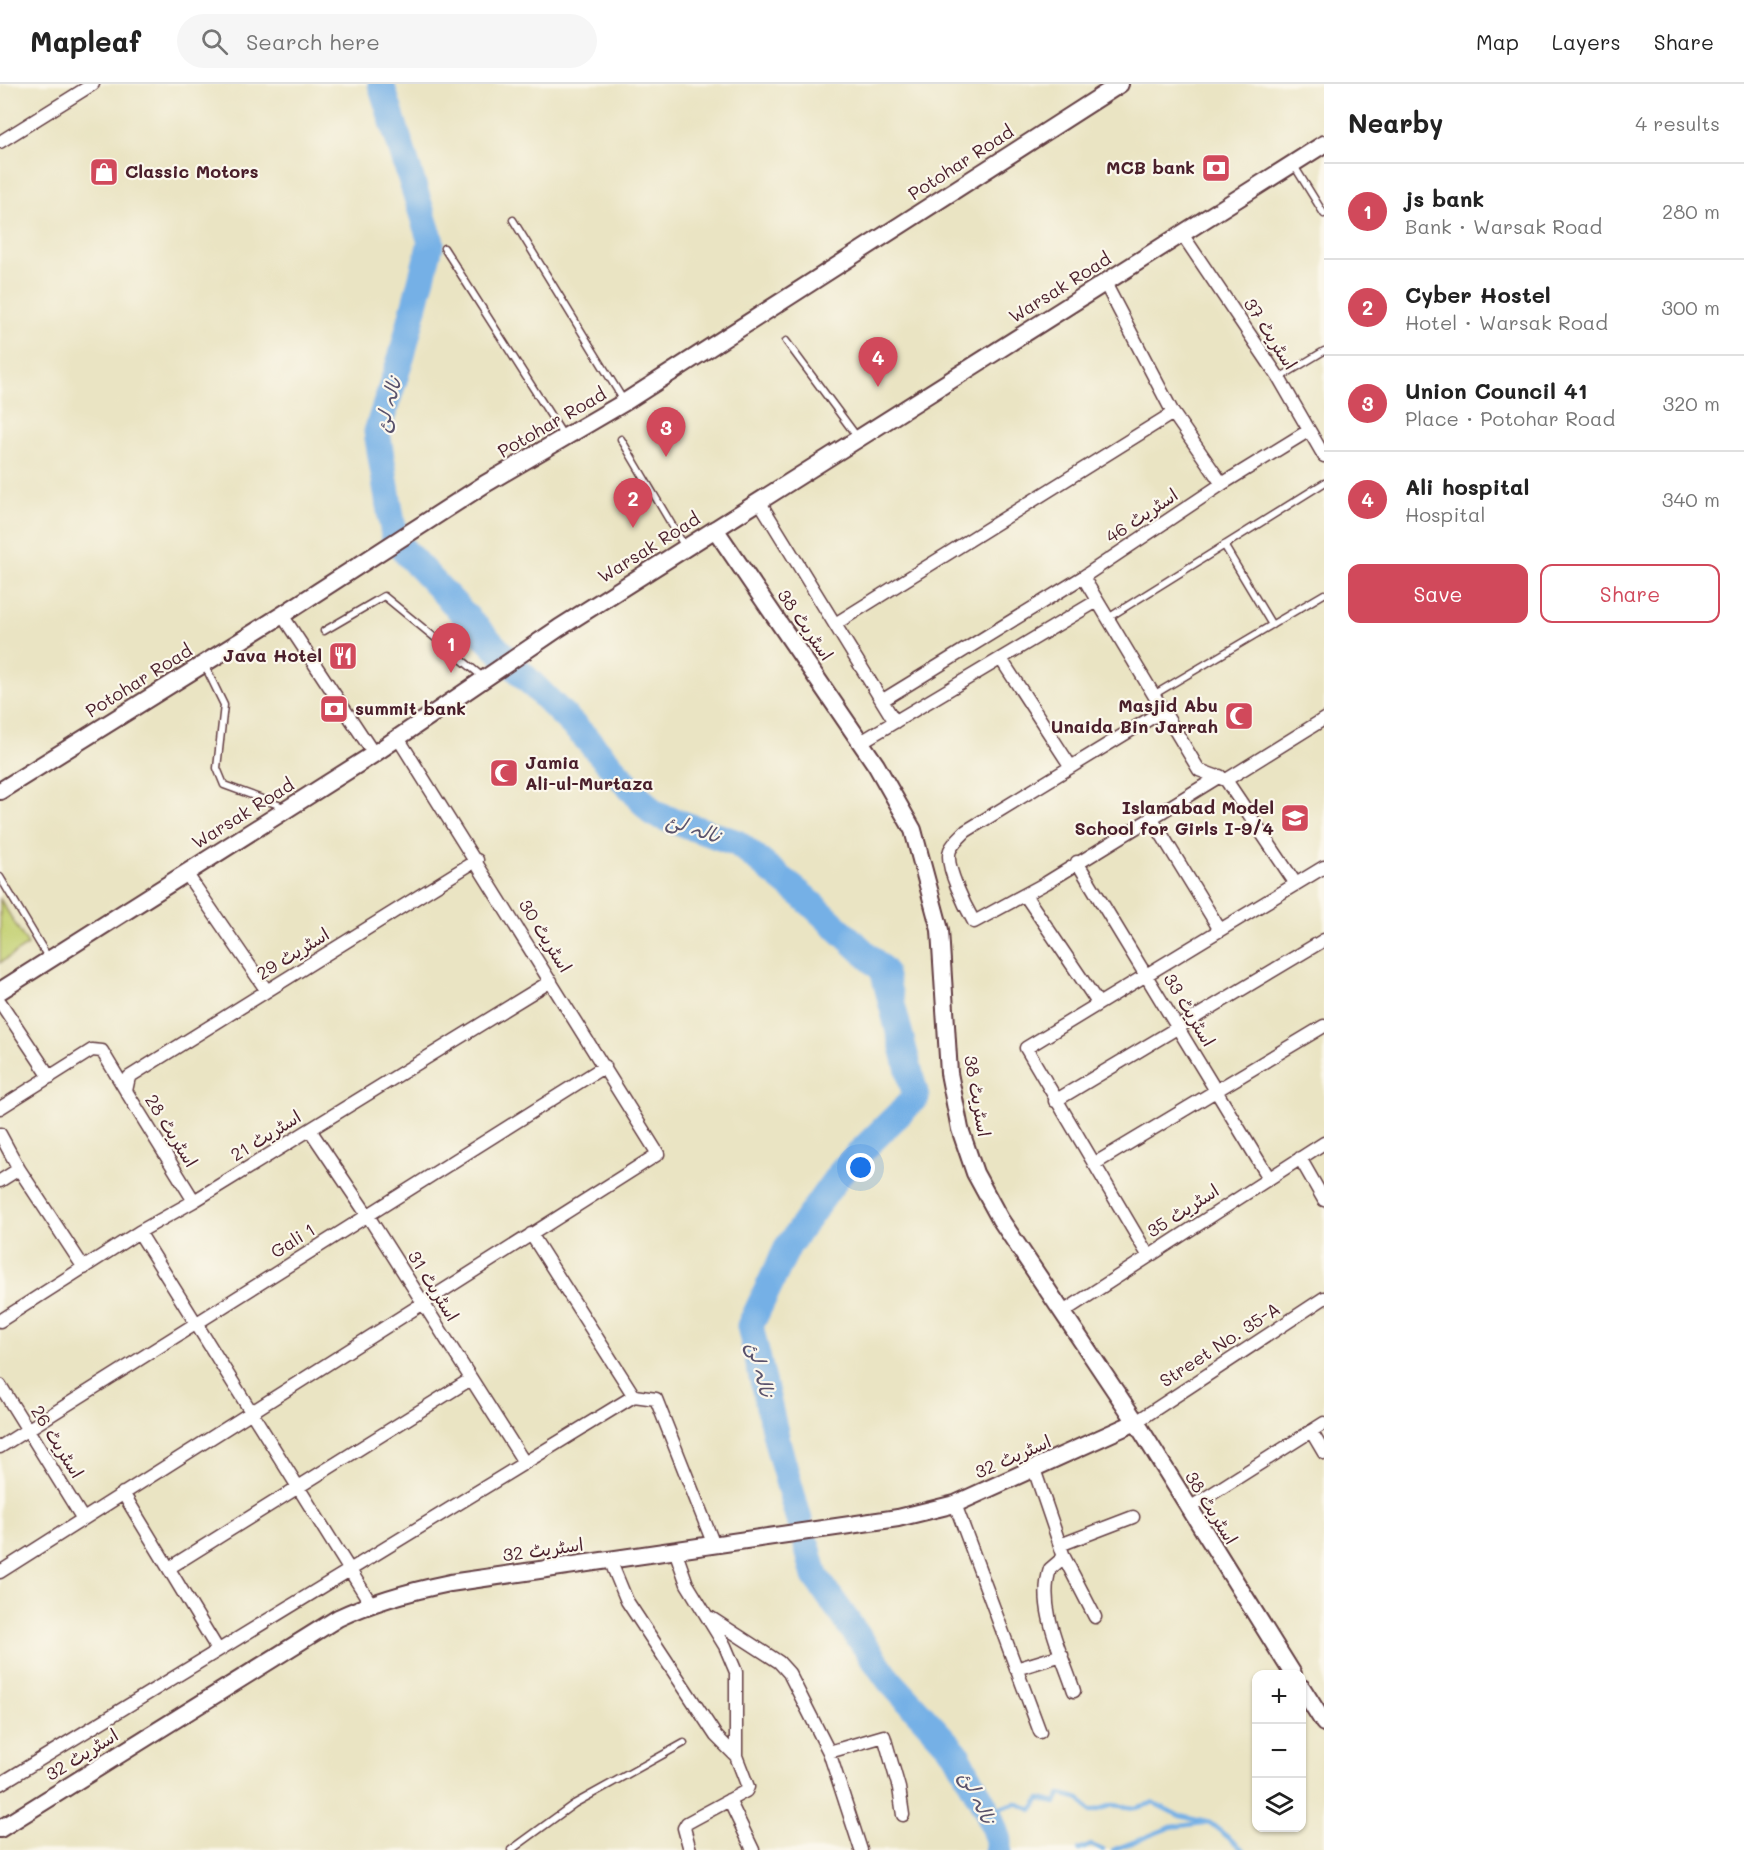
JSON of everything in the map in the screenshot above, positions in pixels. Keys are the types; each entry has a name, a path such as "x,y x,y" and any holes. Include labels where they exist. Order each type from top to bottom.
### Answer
{"street":[{"path":"0,142 93,84"},
{"name":"Potohar Road","path":"0,791 282,615 444,510 625,402 1120,84"},
{"name":"Warsak Road","path":"0,991 399,738 559,628 1324,144"},
{"name":"اسٹریٹ 37","path":"1182,234 1279,378 1324,456"},
{"path":"1104,283 1173,412 1222,484"},
{"path":"835,624 1173,412"},
{"name":"اسٹریٹ 46","path":"884,700 1083,577 1222,484 1308,431"},
{"path":"759,501 884,700 895,722"},
{"name":"اسٹریٹ 38","path":"715,529 861,742 913,830 940,930 950,1073 960,1130 975,1173 1000,1219 1136,1422 1188,1509 1290,1670"},
{"path":"1083,577 1199,770 1207,775 1223,778 1296,884"},
{"path":"861,742 1097,601"},
{"path":"282,615 374,754"},
{"path":"1001,659 1071,767"},
{"path":"1164,710 966,831 950,850 950,860 957,886 974,922 1025,895 1151,817 1324,719"},
{"name":"اسٹریٹ 30","path":"399,738 658,1154 531,1234"},
{"path":"1151,817 1220,930"},
{"name":"اسٹریٹ 29","path":"129,1077 477,860"},
{"name":"اسٹریٹ 33","path":"1077,862 1269,1178"},
{"path":"1148,1255 1055,1101 1026,1048 1324,867"},
{"path":"186,873 267,991"},
{"path":"1025,895 1098,1003"},
{"path":"1055,1101 1324,940"},
{"name":"اسٹریٹ 21","path":"0,1321 139,1232 194,1201 551,981"},
{"path":"0,1002 50,1077"},
{"path":"1094,1164 1324,1026"},
{"path":"0,1108 92,1050 102,1051 126,1091"},
{"name":"Gali 1","path":"0,1447 605,1066"},
{"name":"اسٹریٹ 28","path":"129,1077 126,1091 194,1201"},
{"name":"اسٹریٹ 31","path":"310,1130 368,1216 524,1462"},
{"path":"0,1134 19,1169 84,1268"},
{"name":"اسٹریٹ 35","path":"1063,1312 1324,1143"},
{"path":"1300,1158 1324,1200"},
{"path":"0,1181 19,1169"},
{"path":"139,1232 371,1604"},
{"path":"0,1572 531,1234 634,1396"},
{"name":"Street No. 35-A","path":"1136,1422 1324,1298"},
{"path":"169,1568 471,1379"},
{"name":"اسٹریٹ 26","path":"0,1385 83,1519"},
{"path":"0,1784 634,1396 656,1399 714,1545"},
{"name":"اسٹریٹ 32","path":"0,1829 338,1618 371,1604 450,1583 888,1520 955,1504 1136,1422"},
{"path":"1188,1509 1324,1423"},
{"path":"1311,1431 1324,1453"},
{"path":"1034,1469 1062,1551 1095,1617"},
{"path":"123,1493 218,1650"},
{"path":"955,1504 1040,1732"},
{"path":"1074,1691 1050,1620 1048,1575 1062,1551 1133,1517"},
{"path":"675,1550 687,1584 725,1646 736,1672 736,1756 748,1787 746,1791 687,1823 684,1828 690,1850"},
{"path":"610,1560 627,1601 716,1736 736,1756"},
{"path":"708,1616 784,1667 801,1694 829,1752 861,1850"},
{"path":"1016,1669 1062,1655"},
{"path":"1306,1693 1321,1711"},
{"path":"829,1752 884,1736 899,1788 903,1815"},
{"path":"729,1800 753,1850"}],"lane":[{"path":"1292,164 1324,214"},
{"path":"513,220 625,402"},
{"path":"444,248 565,439"},
{"path":"786,341 858,438"},
{"path":"1279,378 1324,351"},
{"path":"621,439 685,548"},
{"path":"1108,618 1324,483"},
{"path":"1224,545 1272,625"},
{"path":"1155,694 1324,594"},
{"path":"324,631 384,596 490,675"},
{"path":"203,664 224,705 217,768 224,785 288,808"},
{"path":"0,877 50,960"},
{"path":"511,1850 574,1804 684,1743"}],"green space":[{"path":"0,899 28,945 0,963"}],"waterway":[{"name":"نالہ لئ","path":"381,84 431,242 402,355 377,432 395,541 494,646 585,737 654,814 737,843 804,897 883,970 916,1097 843,1169 788,1246 750,1326 779,1449 799,1520"},
{"name":"نالہ لئ","path":"807,1546 815,1576 889,1680 956,1753 988,1812 998,1840 998,1850"},
{"path":"988,1812 1016,1803 1032,1810 1040,1799 1056,1803 1061,1794 1080,1799 1091,1812 1113,1805 1135,1808 1153,1803 1180,1816 1210,1823 1244,1850"},
{"path":"1113,1850 1171,1827 1204,1823"},
{"path":"1079,1850 1091,1845 1103,1850"}],"place":[{"name":"MCB bank","path":"1216,168"},
{"name":"Classic Motors","path":"104,172"},
{"name":"Ali hospital","path":"878,387"},
{"name":"Union Council 41","path":"666,457"},
{"name":"Cyber Hostel","path":"633,528"},
{"name":"Java Hotel","path":"343,656"},
{"name":"js bank","path":"451,673"},
{"name":"summit bank","path":"334,709"},
{"name":"Masjid Abu Unaida Bin Jarrah","path":"1239,716"},
{"name":"Jamia Ali-ul-Murtaza","path":"504,773"},
{"name":"Islamabad Model School for Girls I-9/4","path":"1295,818"}]}
